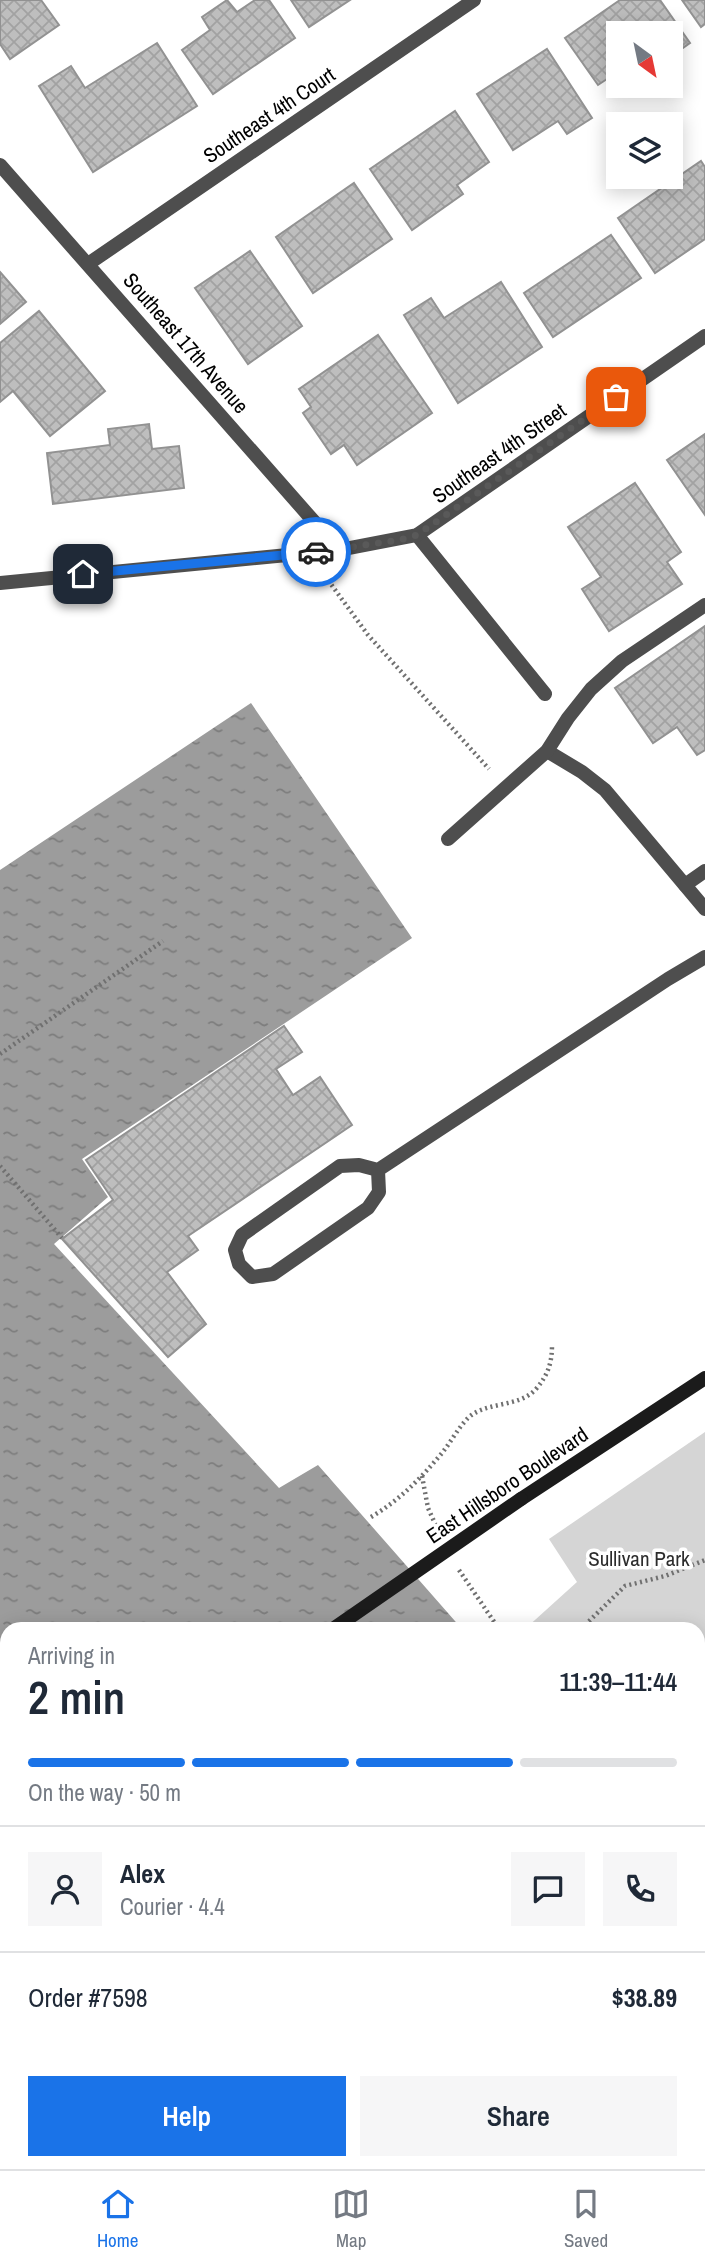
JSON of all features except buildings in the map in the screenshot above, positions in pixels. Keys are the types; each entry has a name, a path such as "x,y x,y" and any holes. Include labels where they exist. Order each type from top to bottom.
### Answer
{"main road":[{"name":"East Hillsboro Boulevard","path":"343,1622 521,1499 705,1378"}],"street":[{"name":"Southeast 4th Court","path":"88,264 474,0"},
{"name":"Southeast 17th Avenue","path":"0,165 339,550"},
{"name":"Southeast 4th Street","path":"0,583 339,550 417,535 705,336"},
{"path":"417,535 545,694"},
{"path":"447,839 547,751 591,688 622,661 705,605"},
{"path":"547,751 582,772 605,790 705,909"},
{"path":"685,885 705,871"},
{"path":"378,1170 379,1192 368,1208 273,1274 252,1277 239,1264 235,1250 242,1236 340,1166 359,1165 378,1170 705,957"}],"path":[{"path":"308,553 368,635 505,788"},
{"path":"0,1054 163,941"},
{"path":"0,1166 62,1238"},
{"path":"371,1517 406,1493 443,1452 468,1418 483,1409 533,1392 552,1363 552,1345"},
{"path":"589,1622 625,1586 665,1576 705,1560"}],"green space":[{"name":"Sullivan Park","path":"705,1432 705,1622 533,1622 577,1582 549,1539"}],"water":[{"path":"251,703 412,938 82,1159 108,1197 54,1244 279,1488 318,1465 456,1622 0,1622 0,870"}],"way so far":[{"path":"316,552 400,540 417,535 616,397"}],"route":[{"path":"83,574 316,552"}]}
